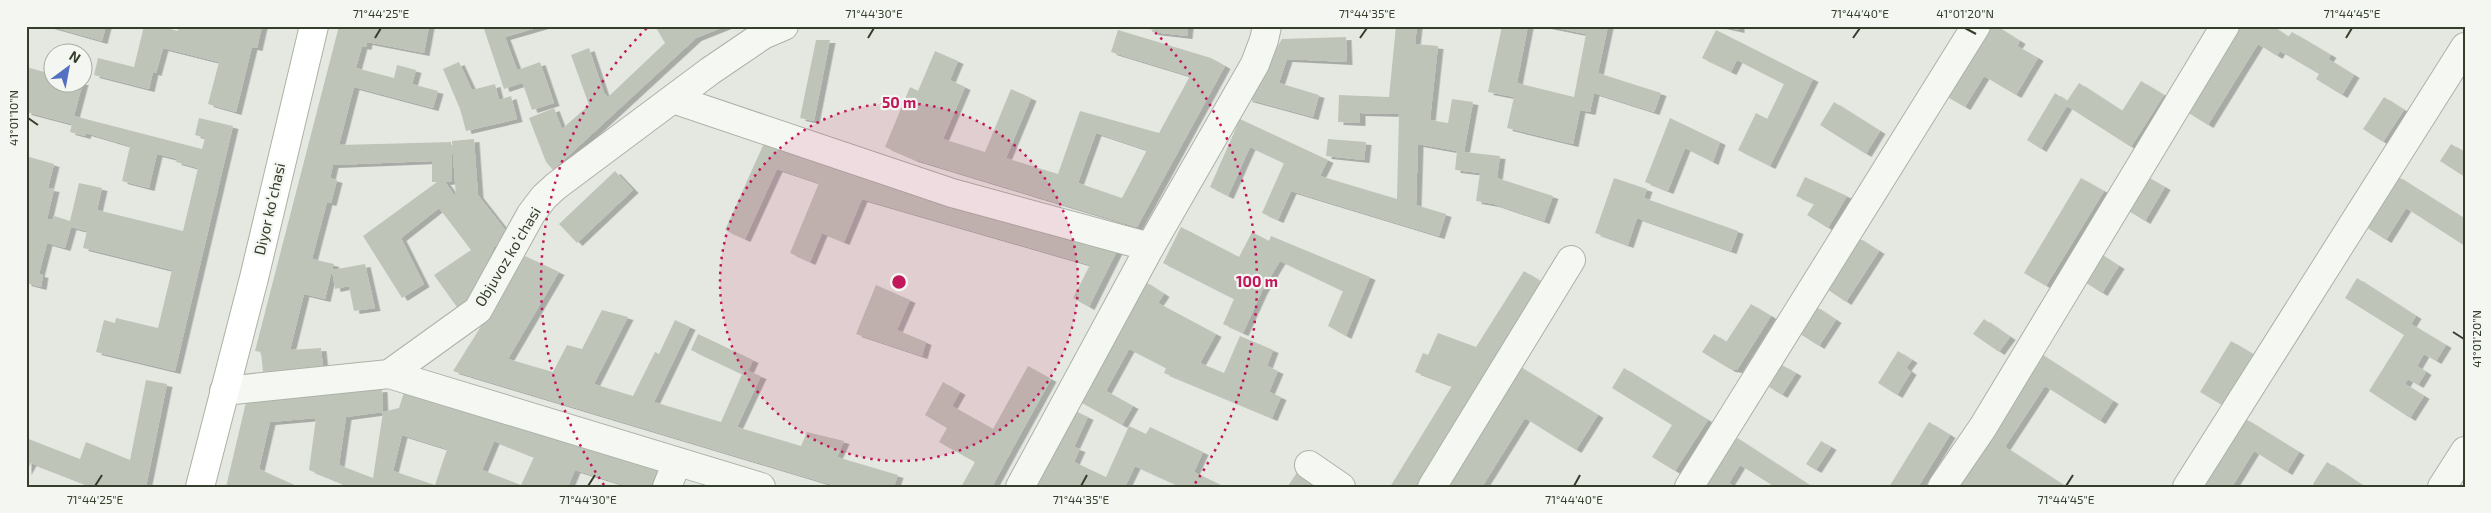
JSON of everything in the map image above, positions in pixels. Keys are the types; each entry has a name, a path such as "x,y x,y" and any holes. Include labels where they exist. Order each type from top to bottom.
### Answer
{"main road":[{"name":"Diyor koʻchasi","path":"200,487 254,278 314,26"}],"street":[{"name":"Objuvoz koʻchasi","path":"224,391 389,374 478,310 532,214 544,197 673,99 763,35 784,26"},
{"path":"1020,487 1150,247 1255,64 1264,40 1266,26"},
{"path":"1689,487 1976,26"},
{"path":"1942,487 1983,427 2224,26"},
{"path":"2187,487 2465,47"},
{"path":"673,99 952,193 1150,247"},
{"path":"1432,487 1571,260"},
{"path":"389,374 672,475 761,487"},
{"path":"2442,487 2465,451"},
{"path":"1308,465 1341,487"}],"building":[{"path":"49,26 106,26 102,41"},
{"path":"144,26 158,26 178,31 179,26 262,26 257,48 252,47 236,112 208,104 219,62 163,48 156,73 153,72 149,89 94,75 98,58 134,67"},
{"path":"339,26 429,26 424,53 367,42 366,47 362,46 356,68 394,78 397,65 416,70 412,84 438,91 433,108 354,87 339,145 451,142 452,181 445,182 456,197 452,141 474,139 478,195 510,236 494,247 464,317 434,275 471,250 439,208 401,238 424,284 402,298 363,236 437,182 432,182 432,161 333,165 330,178 337,180 331,203 327,202 312,259 334,264 325,299 304,294 290,350 321,348 323,367 263,372 261,352 255,351"},
{"path":"483,26 543,26 505,37 522,83 504,89"},
{"path":"655,26 726,26 696,38 553,170 546,162 529,118 554,108 562,129 589,105 571,55 589,48 604,93 608,97 665,43"},
{"path":"1153,26 1188,26 1187,36 1152,32"},
{"path":"1396,26 1417,26 1415,44 1438,46 1430,120 1448,123 1452,99 1473,102 1464,152 1500,156 1497,178 1553,196 1544,221 1494,204 1476,201 1480,173 1455,170 1457,151 1418,144 1416,205 1446,214 1439,236 1291,191 1278,220 1262,213 1284,163 1250,147 1228,196 1210,187 1240,119 1328,160 1320,176 1397,199 1399,114 1360,113 1360,123 1338,122 1339,95 1389,97"},
{"path":"1502,26 1528,26 1517,83 1574,97 1586,34 1546,26 1608,26 1598,73 1661,93 1654,112 1594,93 1590,112 1580,110 1573,144 1507,128 1514,97 1488,92"},
{"path":"1721,26 1739,26 1739,30"},
{"path":"1985,26 1996,26 2020,41 2017,46 2038,58 2016,95 1984,76 1965,107 1944,95"},
{"path":"2237,26 2272,26 2288,37 2292,32 2331,55 2328,59 2354,75 2342,95 2316,79 2319,74 2280,51 2277,56 2258,44 2208,125 2184,110"},
{"path":"1118,30 1211,58 1225,66 1137,227 913,159 885,147 910,87 918,91 935,51 958,61 950,80 965,87 943,139 985,152 1011,89 1031,98 1006,158 1058,174 1080,111 1159,133 1190,76 1111,52","holes":["1096,133 1147,150 1122,198 1078,183"]},
{"path":"1716,30 1813,79 1770,166 1738,150 1756,113 1767,119 1784,84 1737,60 1731,72 1702,58"},
{"path":"1346,37 1347,62 1287,59 1279,83 1319,95 1313,117 1247,99 1282,39"},
{"path":"816,40 830,40 814,121 800,118"},
{"path":"459,62 472,90 495,84 499,100 511,96 517,119 466,131 460,109 443,69"},
{"path":"540,62 554,103 532,110 518,70"},
{"path":"26,67 42,71 42,92 80,92 74,116 202,149 205,138 195,135 199,118 233,126 175,371 96,352 104,320 115,323 116,318 158,328 172,270 83,248 87,231 71,227 65,248 47,243 39,274 43,275 41,287 26,283 26,156 54,164 48,188 54,189 47,219 53,220 54,216 70,221 79,183 102,188 97,210 183,231 198,168 176,162 177,159 157,154 149,188 122,181 130,146 86,133 85,136 70,132 72,124 26,112"},
{"path":"2141,81 2164,95 2131,147 2067,106 2041,149 2027,140 2055,93 2067,101 2079,83 2122,111"},
{"path":"2384,97 2404,110 2383,142 2363,129"},
{"path":"1834,102 1880,131 1866,154 1820,125"},
{"path":"1670,118 1720,142 1713,162 1685,148 1668,191 1645,182"},
{"path":"1328,139 1366,142 1364,160 1326,156"},
{"path":"765,141 1119,247 1089,307 1073,298 1090,265 862,199 844,242 822,233 810,262 790,253 819,183 777,169 745,239 725,230"},
{"path":"2451,144 2465,152 2465,177 2440,161"},
{"path":"615,171 633,190 577,243 559,224"},
{"path":"2144,175 2165,187 2145,221 2124,208"},
{"path":"2397,176 2465,219 2465,246 2406,208 2386,240 2366,227"},
{"path":"1805,177 1847,196 1828,228 1807,215 1814,204 1796,196"},
{"path":"1614,178 1647,189 1644,198 1738,231 1731,251 1637,218 1628,245 1595,233"},
{"path":"2081,178 2104,191 2046,286 2024,273"},
{"path":"1181,227 1239,257 1252,232 1269,241 1271,236 1370,277 1346,336 1328,326 1343,291 1280,261 1262,291 1243,333 1223,324 1234,299 1163,263"},
{"path":"1857,237 1879,251 1846,302 1824,287"},
{"path":"2097,252 2119,266 2102,293 2080,279"},
{"path":"525,256 559,272 508,359 553,372 567,345 582,349 602,310 628,317 594,384 633,396 655,352 659,354 675,320 690,327 654,402 721,422 742,374 691,350 698,334 753,360 748,371 761,376 737,427 801,446 807,432 844,441 837,457 898,475 894,487 839,487 453,371"},
{"path":"365,264 375,308 354,311 349,286 335,289 332,270"},
{"path":"1524,271 1545,284 1419,487 1390,487 1452,386 1415,372 1423,353 1428,355 1438,333 1476,347"},
{"path":"2357,278 2416,316 2411,324 2446,345 2436,361 2424,354 2417,366 2426,372 2418,385 2408,379 2405,384 2424,396 2410,418 2369,391 2404,335 2345,298"},
{"path":"1144,281 1164,294 1158,303 1216,334 1200,363 1224,373 1240,336 1273,350 1267,366 1278,371 1269,392 1281,397 1272,418 1164,373 1166,368 1129,349 1106,391 1133,406 1122,425 1075,399"},
{"path":"876,285 910,300 897,330 926,342 922,356 856,334"},
{"path":"1751,304 1771,316 1737,370 1730,369 1702,352 1714,334 1726,342"},
{"path":"1815,306 1836,320 1819,346 1797,332"},
{"path":"1984,319 2010,337 1999,352 1973,334"},
{"path":"2231,341 2253,354 2222,405 2200,392"},
{"path":"1898,351 1912,360 1906,368 1911,372 1897,395 1878,383"},
{"path":"2036,351 2113,401 2100,421 2045,386 2005,447 2066,487 1987,487 1983,484 1981,487 1949,487"},
{"path":"1517,365 1598,415 1576,450 1525,418 1482,487 1443,487"},
{"path":"1782,365 1796,373 1782,395 1769,387"},
{"path":"1028,366 1051,379 992,487 961,487 975,462 939,442 947,428 925,415 943,382 960,392 952,406 993,429"},
{"path":"1624,368 1708,420 1675,471 1652,457 1672,425 1612,388"},
{"path":"146,380 167,384 146,487 93,487 31,463 26,472 26,438 80,459 86,442 130,460"},
{"path":"406,386 659,466 650,487 620,487 621,484 575,470 568,487 351,487 309,470 316,418 270,422 259,469 299,487 226,487 247,398 382,389 383,412 399,408","holes":["383,412 373,478 339,465 346,417","402,435 447,449 435,485 393,471","494,441 534,457 521,485 482,470"]},
{"path":"1071,409 1088,417 1074,447 1080,449 1074,462 1106,477 1129,426 1146,434 1150,427 1203,452 1194,472 1225,487 1181,487 1135,466 1125,487 1036,487"},
{"path":"2244,418 2299,452 2287,472 2254,451 2232,487 2201,487"},
{"path":"1929,422 1950,435 1919,487 1889,487"},
{"path":"1732,435 1809,485 1807,487 1775,487 1740,465 1729,483 1735,487 1698,487"},
{"path":"1821,441 1831,447 1816,470 1806,464"},
{"path":"2327,462 2365,487 2317,487 2313,484"},
{"path":"1302,465 1335,487 1288,486"}]}
